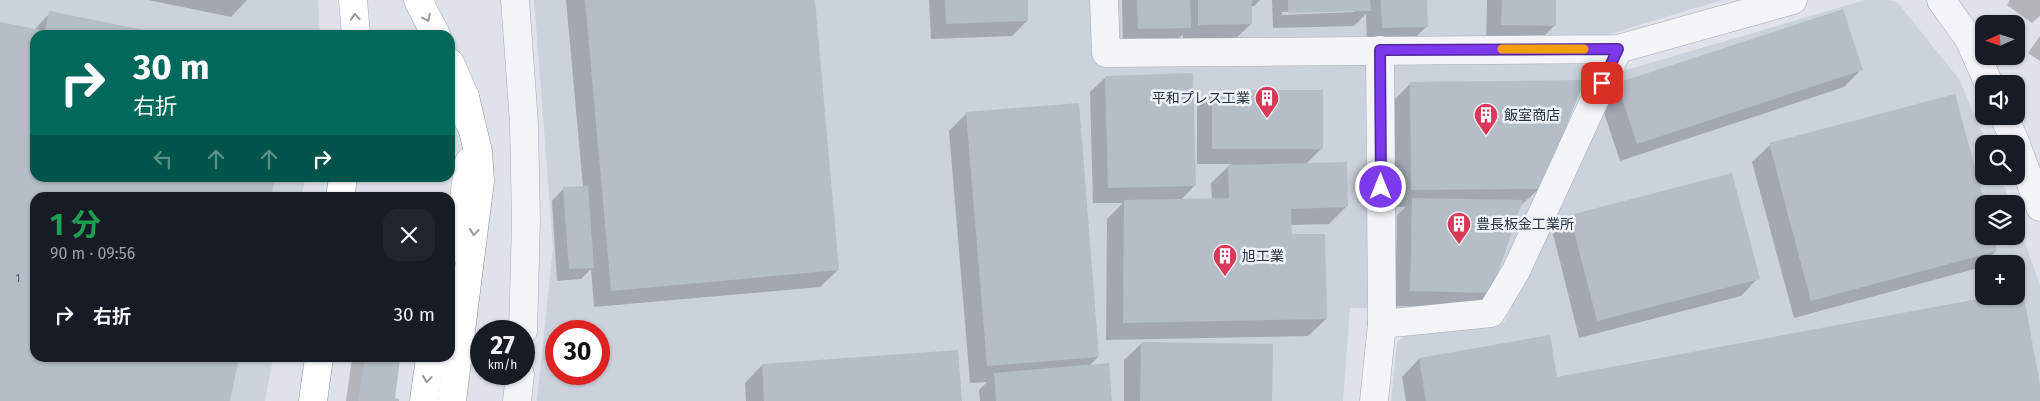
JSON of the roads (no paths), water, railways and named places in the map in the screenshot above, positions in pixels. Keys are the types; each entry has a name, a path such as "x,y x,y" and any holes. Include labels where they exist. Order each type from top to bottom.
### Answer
{"main road":[{"path":"353,0 356,30"},
{"path":"418,0 433,30"},
{"path":"452,401 480,181 478,152 465,98 455,75"},
{"path":"455,231 468,178 470,154 470,127 465,98"},
{"path":"424,401 429,362"}],"street":[{"path":"515,0 524,123 526,222 523,320"},
{"path":"1104,0 1106,53 1618,49 1793,0"},
{"path":"1941,0 1969,39 1985,75"},
{"path":"1382,324 1491,313 1516,270 1618,49"},
{"path":"1374,401 1382,324 1380,50"},
{"path":"2025,168 2040,207"},
{"path":"517,401 519,385"}],"place":[{"name":"平和プレス工業","path":"1267,119"},
{"name":"飯室商店","path":"1486,136"},
{"name":"豊長板金工業所","path":"1459,245"},
{"name":"旭工業","path":"1225,277"}]}
